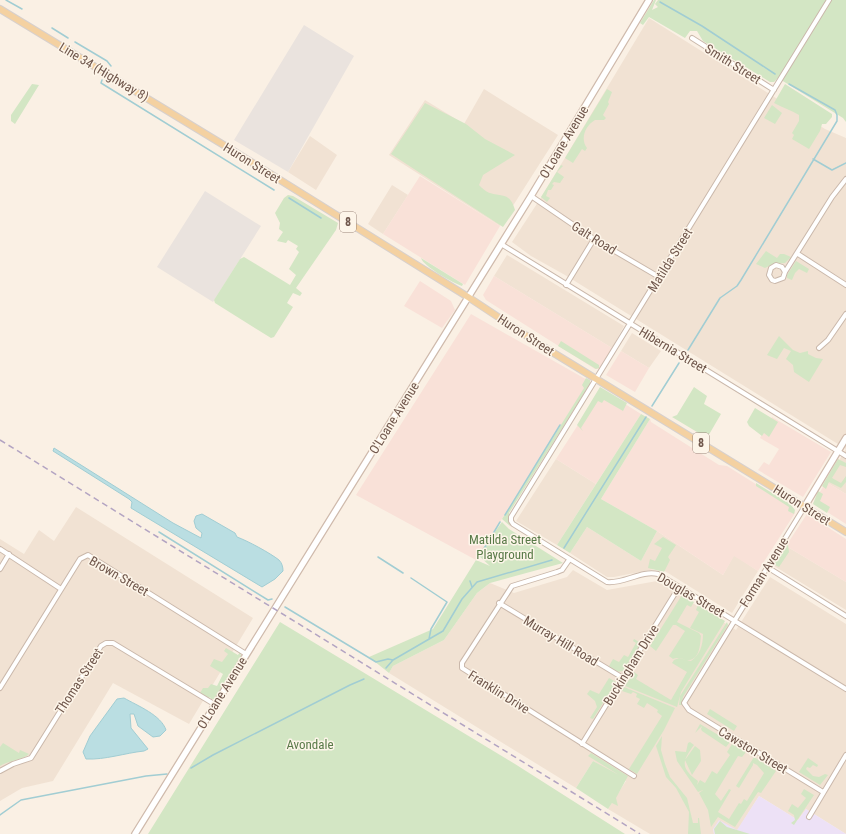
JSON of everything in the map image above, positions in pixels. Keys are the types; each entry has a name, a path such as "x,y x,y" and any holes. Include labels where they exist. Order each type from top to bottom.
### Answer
{"main road":[{"name":"Line 34 (Highway 8)","path":"0,9 208,135"},
{"name":"Huron Street","path":"208,135 597,379 846,532"}],"street":[{"name":"O'Loane Avenue","path":"135,834 214,704 531,196 649,0"},
{"name":"Matilda Street","path":"510,520 830,0"},
{"name":"Smith Street","path":"692,38 774,90"},
{"path":"785,272 782,267 776,265 771,268 769,275 772,280 778,281 783,278 785,272 798,254 832,197 846,179"},
{"name":"Galt Road","path":"531,196 594,239 659,277"},
{"path":"566,284 594,239"},
{"name":"Hibernia Street","path":"501,244 846,456"},
{"path":"798,254 846,285"},
{"path":"819,348 828,340 846,314"},
{"name":"Forman Avenue","path":"685,707 685,700 846,438"},
{"name":"Douglas Street","path":"510,520 513,524 569,560 607,582 655,573 846,689"},
{"path":"0,549 61,589"},
{"path":"0,569 9,554"},
{"name":"Brown Street","path":"0,688 80,559 88,555 246,654"},
{"name":"Franklin Drive","path":"569,560 562,570 512,586 462,663 462,669 634,776"},
{"path":"767,567 846,616"},
{"name":"Buckingham Drive","path":"582,744 680,587"},
{"name":"Murray Hill Road","path":"499,604 623,678"},
{"name":"Thomas Street","path":"0,771 13,764 31,758 101,646 106,643 113,643 214,704"},
{"name":"Cawston Street","path":"685,707 823,792"},
{"path":"808,817 844,761 846,755"}],"shaded area":[{"path":"649,18 825,129 846,138 846,449 565,275 531,256 512,242 542,196"},
{"path":"304,25 354,56 288,172 234,140"},
{"path":"484,89 558,135 500,226 389,155 425,100 464,124"},
{"path":"310,136 337,155 316,190 288,172"},
{"path":"420,176 500,226 465,285 383,234"},
{"path":"392,185 408,195 383,234 368,224"},
{"path":"205,191 261,226 213,302 157,267"},
{"path":"507,255 624,326 612,348 494,276"},
{"path":"494,276 612,348 599,369 595,369 486,300 483,295"},
{"path":"420,281 451,301 455,310 442,328 404,306"},
{"path":"471,314 589,381 476,560 356,495"},
{"path":"632,333 661,351 649,368 621,351"},
{"path":"621,351 649,368 635,392 606,375"},
{"path":"601,389 641,414 596,484 556,459"},
{"path":"772,417 831,452 803,497 758,470 764,462 769,465 779,449 760,438"},
{"path":"650,419 651,422 719,465 727,466 792,507 795,513 758,571 734,556 723,575 657,531 601,499"},
{"path":"846,449 846,494 826,482"},
{"path":"556,459 596,484 557,545 516,521"},
{"path":"826,482 846,494 846,524 813,503"},
{"path":"76,507 253,618 189,724 113,683 53,781 22,788 0,801 0,539 24,554 39,530 54,541"},
{"path":"807,514 846,539 846,582 786,546"},
{"path":"587,527 641,561 657,531 723,575 734,555 758,571 732,613 660,568 607,577 570,553"},
{"path":"786,546 846,582 846,610 774,566"},
{"path":"573,570 607,590 657,581 736,630 770,577 846,624 846,834 806,809 798,820 759,796 737,831 713,829 714,834 650,834 608,809 626,781 593,761 576,788 389,673 393,666 444,640 477,593 490,583 514,593 567,577"},
{"path":"759,796 798,820 806,809 846,834 714,834 713,829 719,820 737,830"}],"green space":[{"path":"654,0 656,0 652,10 658,7 655,4 658,0 846,0 846,122 843,118 778,78 774,82 770,82 703,41 697,31 690,31 685,38 649,17 643,25 640,23"},
{"path":"32,84 39,85 15,124 11,121 11,115"},
{"path":"785,84 832,114 832,117 826,124 822,124 820,131 809,149 792,139 794,135 792,133 799,121 799,115 774,103"},
{"path":"607,89 612,92 608,102 609,104 603,115 606,118 604,120 595,120 586,129 584,141 587,148 585,151 582,149 573,163 565,158"},
{"path":"425,103 466,124 485,139 515,155 483,175 479,185 484,190 509,198 511,201 515,210 503,227 391,154"},
{"path":"772,105 782,113 775,124 764,118"},
{"path":"561,165 563,166 557,172 564,177 560,183 554,182 552,184 554,185 551,190 548,190 546,196 550,198 547,202 541,197"},
{"path":"288,195 293,196 338,223 336,230 296,288 302,293 300,296 293,293 287,303 293,307 274,337 271,338 215,303 214,300 240,259 244,257 290,285 296,275 289,269 299,252 296,249 298,246 288,240 286,243 277,241 283,232 279,229 280,223 275,213 284,198"},
{"path":"766,251 777,258 780,254 791,257 785,263 773,264 765,268 756,264"},
{"path":"421,258 463,284 462,286 432,270"},
{"path":"796,261 809,269 807,273 799,269 795,273 792,280 787,278 787,275"},
{"path":"779,336 793,350 800,353 808,351 808,354 816,358 823,359 809,382 794,372 793,365 786,359 791,351 784,348 777,359 767,355"},
{"path":"561,341 599,365 599,368 596,369 558,346"},
{"path":"586,378 590,380 590,384 509,513 510,526 502,519 584,388 582,385"},
{"path":"600,387 627,403 623,411 604,400 602,403 598,401 581,428 583,431 577,425"},
{"path":"694,387 707,396 704,404 721,414 707,438 672,417 677,415"},
{"path":"755,408 778,422 769,437 764,433 762,436 749,426 747,422"},
{"path":"641,414 650,419 601,499 657,531 641,561 587,527 570,553 557,545"},
{"path":"838,459 846,463 846,467 840,465 832,478 841,483 846,476 846,482 841,488 829,482 826,489 822,486"},
{"path":"756,483 790,504 795,510 794,514 788,511 789,507 756,486"},
{"path":"818,491 823,494 820,501 830,507 827,513 813,504"},
{"name":"Matilda Street Playground","path":"502,522 509,529 563,563 490,583 477,593 444,640 393,666 389,673 369,657 433,629 476,560 490,566 478,555"},
{"path":"663,537 676,545 668,557 670,560 664,572 648,568 650,559 655,561 662,548 654,544"},
{"path":"784,545 788,545 789,552 779,567 773,564"},
{"path":"682,595 694,602 691,607 687,605 677,622 699,633 701,636 700,647 697,654 693,659 689,660 680,658 673,659 669,656 685,631 676,625 673,625 656,651 650,646"},
{"path":"698,605 725,621 681,692 677,707 625,686 634,672 638,675 636,679 671,700 687,672 672,663 674,660 679,658 691,661 697,656 702,646 703,634 690,628 699,612 696,610"},
{"name":"Avondale","path":"280,622 515,764 625,834 148,834"},
{"path":"727,622 728,625 683,697 682,705 679,705 680,696"},
{"path":"634,639 641,643 623,671 616,672 609,666 613,659 619,662 624,655 628,657 636,643 633,641"},
{"path":"226,648 238,655 240,652 241,656 214,699 211,699 210,697 209,698 200,693 203,688 208,688 211,684 217,686 223,674 210,666 214,659 222,662 228,654 224,651"},
{"path":"609,678 616,682 593,719 590,718 597,707 595,701 587,694 590,690 599,694"},
{"path":"624,687 675,708 664,730 637,774 629,769 662,716 657,712 658,710 647,703 644,708 637,704 640,699 636,697 637,694 622,691"},
{"path":"710,709 737,726 734,731 707,714"},
{"path":"700,724 730,742 726,747 702,731 702,726 695,733"},
{"path":"662,736 661,750 670,777 687,798 693,823 698,823 699,818 701,834 688,834 689,812 676,788 666,777 656,746"},
{"path":"690,742 694,745 685,760 685,764 688,772 698,781 697,785 700,780 705,783 712,771 717,774 730,755 727,752 732,744 746,752 742,757 738,756 715,794 721,801 729,789 731,790 718,812 729,819 739,803 741,804 744,799 747,801 764,773 757,765 753,763 739,788 736,786 754,757 776,771 761,793 758,792 735,827 718,817 711,827 708,810 699,793 703,790 698,792 677,761 675,751 686,752 688,743"},
{"path":"3,743 19,753 20,750 29,754 0,766 0,747"},
{"path":"695,746 700,750 701,761 692,775 685,760"},
{"path":"591,753 628,776 616,798 618,806 612,803 608,809 576,788 593,761 619,775 588,756"},
{"path":"808,758 818,765 817,767 813,765 810,768 807,767 806,769 813,776 819,777 825,774 828,775 820,785 799,772"},
{"path":"804,789 814,795 794,825 791,823 795,820 794,815 788,811 792,804 798,808 806,798 801,794"},
{"path":"720,821 727,827 750,834 715,834 714,829"}],"water":[{"path":"54,448 173,523 201,538 202,533 196,528 194,521 196,516 202,514 235,533 237,537 253,544 275,557 281,562 283,571 275,579 262,587 131,508 132,502 129,499 53,451"},
{"path":"124,698 154,715 166,730 160,736 153,737 138,726 134,714 130,714 131,728 148,749 108,757 86,759 83,752 90,736 117,699"}],"waterway":[{"path":"6,0 22,9"},
{"path":"660,2 702,26 775,74"},
{"path":"52,28 68,38"},
{"path":"75,42 107,61 111,66"},
{"path":"102,80 101,83 274,190"},
{"path":"688,350 720,298 737,286 741,280 837,121 835,110 789,84"},
{"path":"813,159 832,170 846,163"},
{"path":"289,198 321,218"},
{"path":"652,406 679,363"},
{"path":"564,548 646,417"},
{"path":"505,515 560,425"},
{"path":"479,557 500,522"},
{"path":"159,532 268,600 272,599"},
{"path":"378,557 403,573"},
{"path":"386,668 393,660 443,631 462,599 477,582 552,560"},
{"path":"411,578 447,602 431,629 429,639"},
{"path":"470,581 472,587"},
{"path":"285,607 376,662 388,659 393,660"},
{"path":"191,768 213,755 364,679"},
{"path":"0,815 21,800 146,776 167,774"}],"railway":[{"path":"0,440 640,834"}]}
